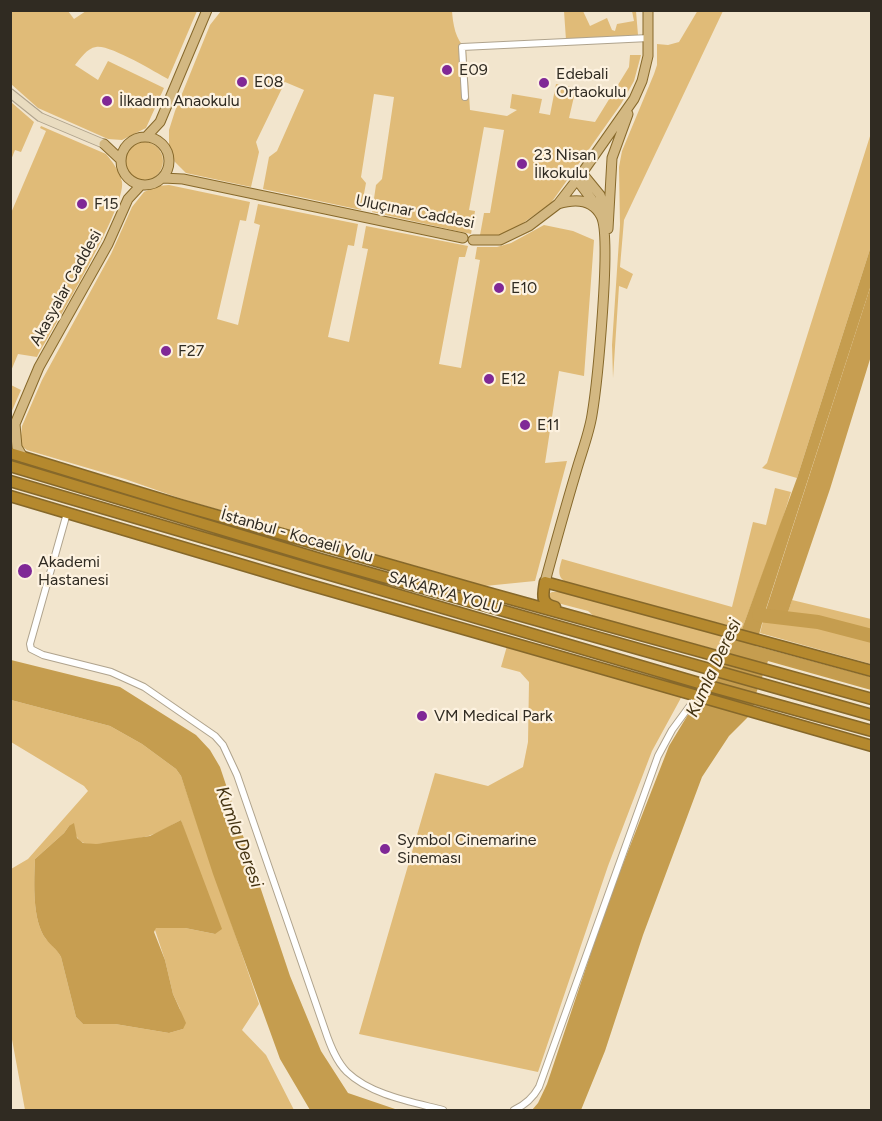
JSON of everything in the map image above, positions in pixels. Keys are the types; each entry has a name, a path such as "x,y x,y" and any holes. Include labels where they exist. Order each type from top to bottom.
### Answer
{"highway":[{"path":"10,453 180,505 872,701"},
{"name":"İstanbul - Kocaeli Yolu","path":"10,466 320,559 784,690"},
{"name":"SAKARYA YOLU","path":"10,481 709,686 872,731"},
{"path":"10,496 303,583 872,745"},
{"path":"514,600 523,600 536,595 544,582"},
{"path":"544,582 543,600 546,604 576,613 593,622"},
{"path":"544,582 872,671"},
{"path":"784,690 872,701"},
{"path":"784,690 872,714"},
{"path":"768,703 872,745"}],"main road":[{"path":"128,199 128,180 121,169 120,159 125,147 133,140 146,137 160,123 207,10"},
{"name":"Uluçınar Caddesi","path":"473,240 507,237 530,226 558,204 580,176 634,99 645,70 649,38 648,10"},
{"path":"544,582 592,417 612,158 634,99"},
{"path":"128,180 141,185 150,185 163,178 169,166 168,154 161,143 160,123"},
{"path":"146,137 161,143"},
{"path":"104,144 125,147"},
{"path":"104,144 120,159"},
{"path":"169,166 183,179"},
{"path":"580,176 602,200 606,214 607,234"},
{"path":"580,176 602,217 605,252"},
{"name":"Uluçınar Caddesi","path":"163,178 183,179 463,238"},
{"path":"128,199 141,185"},
{"name":"Akasyalar Caddesi","path":"13,426 39,367 108,244 128,199"},
{"path":"558,204 569,200 588,203 596,208 602,217"},
{"path":"13,426 17,447 23,456"}],"street":[{"path":"465,97 462,46 649,38"},
{"path":"10,93 40,117 104,144"},
{"name":"Uluçınar Caddesi","path":"463,238 473,240"},
{"path":"67,513 30,644 31,649 43,655 127,678 175,707 215,736 223,745 236,773 325,1030 338,1059 346,1071 359,1081 392,1095 442,1110"},
{"path":"514,1110 525,1108 534,1096 549,1065 658,756 672,730 701,697"}],"shaded area":[{"path":"698,10 723,11 624,220 620,267 633,274 627,289 619,286 613,378 612,345 620,225 619,167 622,151 657,65 657,44 668,45 679,42"},
{"path":"10,11 68,11 74,19 86,11 197,11 168,79 121,54 102,47 90,49 75,65 98,80 108,61 164,88 146,128 122,140 108,139 38,108 11,84"},
{"path":"221,11 452,11 457,36 466,49 470,110 507,116 517,110 510,108 512,94 542,99 539,113 550,115 556,84 576,88 569,118 595,122 629,67 630,55 641,55 634,81 621,104 551,203 516,228 499,235 480,235 484,213 490,213 504,130 484,127 469,210 475,211 471,234 372,212 376,185 382,179 394,97 374,94 361,177 366,183 361,210 263,189 269,157 277,151 304,90 285,82 256,142 259,152 251,187 186,173 175,162 169,146 169,130 210,25"},
{"path":"564,11 583,11 590,26 607,18 612,30 615,31 617,24 634,21 632,11 636,11 638,35 566,40"},
{"path":"11,102 34,122 21,152 15,150 11,160"},
{"path":"41,126 106,154 118,171 122,182 113,216 101,241 37,357 18,354 11,371 11,213 46,131 40,128"},
{"path":"871,133 871,246 797,478 762,468 767,463"},
{"path":"144,142 158,147 163,161 158,175 144,180 130,175 125,161 130,147"},
{"path":"169,185 250,202 246,221 240,220 217,319 238,325 260,225 254,223 258,204 358,224 354,246 348,245 328,337 349,342 368,249 362,248 366,226 468,246 465,257 459,257 439,364 461,368 480,260 475,259 477,247 497,247 511,243 544,225 573,231 594,240 584,376 559,371 545,463 567,461 535,581 485,586 182,499 125,479 27,450 20,445 22,426 42,380 111,254 132,207 144,192 157,186"},
{"path":"871,285 871,356 830,489 787,615 775,616 765,613"},
{"path":"11,385 21,390 11,413"},
{"path":"775,488 791,492 742,629 570,585 561,577 559,571 562,559 732,607 753,522 766,525"},
{"path":"552,592 560,592 736,637 726,652 596,618 588,611 550,601"},
{"path":"792,600 871,619 871,664 760,633 765,613 775,616 787,615"},
{"path":"507,646 682,696 652,751 608,866 538,1072 359,1034 435,773 488,786 523,767 528,742 529,682 520,672 501,667"},
{"path":"11,700 110,726 142,744 176,769 181,776 259,1004 242,1030 266,1055 294,1110 25,1110 11,1034 11,869 28,859 88,791 84,786 11,742","holes":["181,820 215,934 185,928 154,927 173,994 180,1009 183,1029 169,1033 115,1024 83,1024 76,1017 61,957 46,939 38,922 35,900 35,859 69,826 81,842 97,844 146,837"]},
{"path":"181,820 222,929 215,934 185,928 156,928 154,932 165,960 173,994 186,1023 183,1029 169,1033 115,1024 83,1024 76,1017 61,957 46,939 38,922 35,900 35,859 74,823 77,838 83,843 96,844 150,836"}],"water":[{"path":"871,246 871,285 756,646 871,677 871,690 768,661 754,699 753,712 729,736 702,777 643,935 605,1051 581,1110 532,1110 547,1084 607,905 669,746 689,713 705,698 726,652 742,629 797,478"},
{"name":"Kumla Deresi","path":"11,660 120,687 196,735 210,750 220,767 290,976 321,1051 348,1093 398,1110 310,1110 280,1059 213,874 181,776 176,769 142,744 110,726 11,700"}],"waterway":[{"path":"759,615 818,622 872,636"}],"place":[{"name":"E09","path":"447,70"},
{"name":"E08","path":"242,82"},
{"name":"Edebali Ortaokulu","path":"544,83"},
{"name":"İlkadım Anaokulu","path":"107,101"},
{"name":"23 Nisan İlkokulu","path":"522,164"},
{"name":"F15","path":"82,204"},
{"name":"E10","path":"499,288"},
{"name":"F27","path":"166,351"},
{"name":"E12","path":"489,379"},
{"name":"E11","path":"525,425"},
{"name":"Akademi Hastanesi","path":"25,571"},
{"name":"VM Medical Park","path":"422,716"},
{"name":"Symbol Cinemarine Sineması","path":"385,849"}]}
